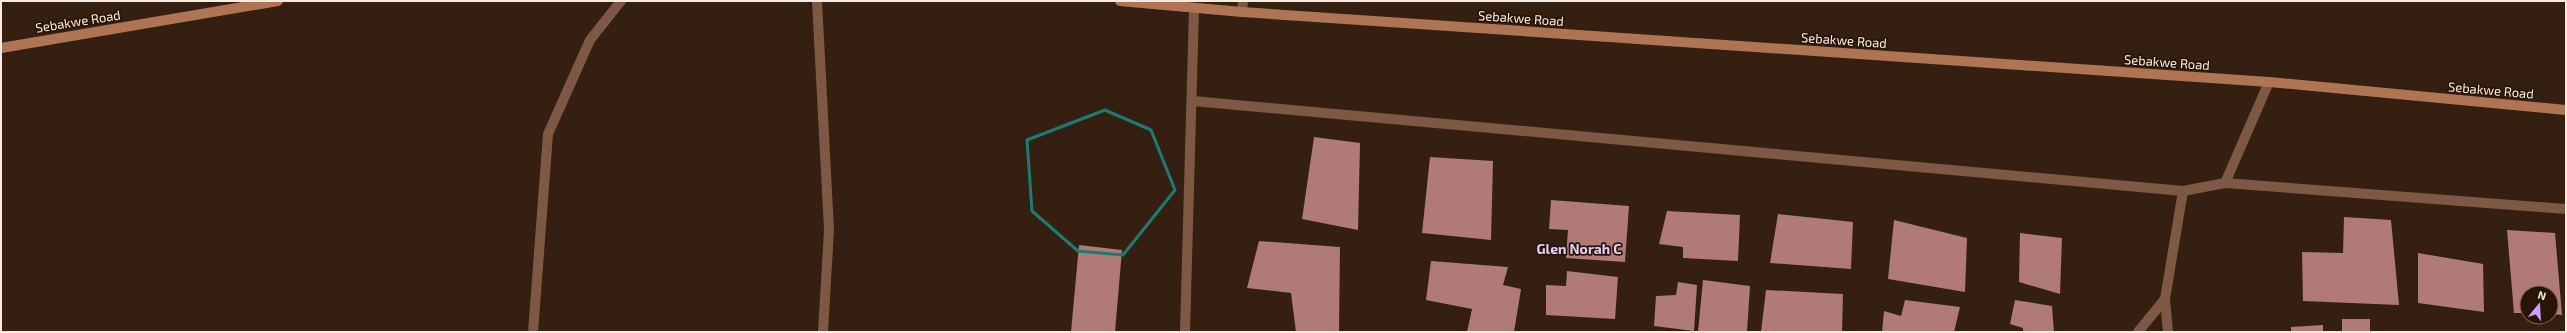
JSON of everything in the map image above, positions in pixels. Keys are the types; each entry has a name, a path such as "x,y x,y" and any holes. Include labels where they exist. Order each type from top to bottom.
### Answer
{"street":[{"name":"Sebakwe Road","path":"1,48 278,1"},
{"path":"533,332 548,134 590,40 621,1"},
{"path":"817,1 829,230 823,332"},
{"name":"Sebakwe Road","path":"1120,1 1242,12 2269,82 2566,110"},
{"path":"1242,12 1243,1"},
{"path":"1185,332 1193,101 1194,8"},
{"path":"2225,183 2269,82"},
{"path":"1193,101 2183,191 2225,183 2566,208"},
{"path":"2168,332 2165,299 2183,191"},
{"path":"2138,332 2165,299"}],"highlighted area":[{"path":"1105,110 1151,130 1175,190 1123,255 1078,251 1032,211 1027,140"}],"building":[{"path":"1314,137 1360,143 1358,230 1302,219"},
{"path":"1430,157 1493,161 1491,240 1422,233"},
{"path":"1551,200 1629,206 1625,262 1566,258 1568,230 1549,229"},
{"path":"1667,211 1740,215 1738,261 1683,258 1683,247 1659,244"},
{"path":"1778,214 1853,222 1851,269 1770,263"},
{"path":"2344,217 2391,220 2399,305 2303,301 2302,252 2343,253"},
{"path":"1894,220 1967,238 1965,292 1888,279"},
{"path":"2507,230 2555,233 2562,315 2559,315 2559,285 2519,285 2519,313 2514,313"},
{"path":"2020,233 2062,238 2060,294 2019,282"},
{"path":"1259,241 1340,247 1339,332 1296,332 1291,293 1247,288"},
{"path":"1079,245 1122,250 1115,332 1071,332"},
{"path":"2418,253 2483,264 2484,312 2418,303"},
{"path":"1431,261 1508,267 1503,285 1521,289 1514,332 1467,332 1472,309 1426,300"},
{"path":"1567,271 1618,277 1615,319 1546,315 1546,285 1566,286"},
{"path":"1703,280 1750,286 1747,332 1698,332"},
{"path":"1678,282 1697,285 1694,331 1654,326 1656,296 1676,295"},
{"path":"1766,290 1843,294 1842,332 1761,332"},
{"path":"1905,300 1960,307 1954,332 1882,332 1884,311 1901,316"},
{"path":"2015,300 2052,306 2054,332 2023,332 2023,328 2010,324"},
{"path":"2342,319 2370,319 2370,332 2342,332"},
{"path":"2323,325 2323,332 2291,332 2291,327"}],"district":[{"name":"Glen Norah C","path":"1579,249"}]}
